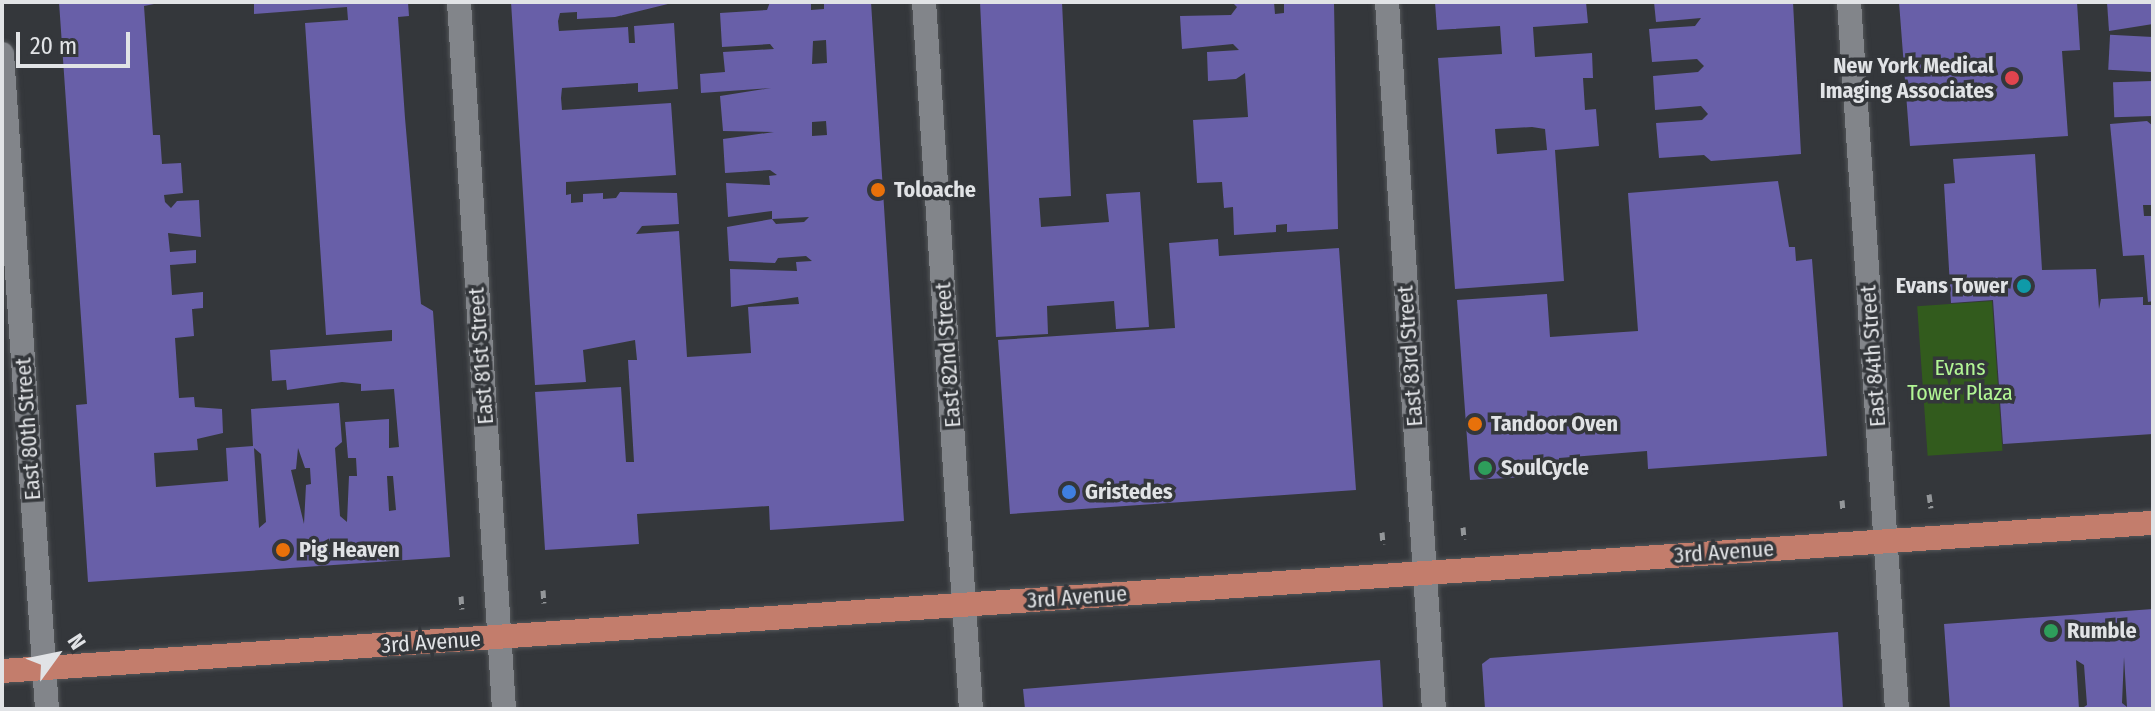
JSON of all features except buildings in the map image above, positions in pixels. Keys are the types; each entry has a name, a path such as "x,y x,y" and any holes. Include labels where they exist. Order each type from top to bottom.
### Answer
{"main road":[{"name":"3rd Avenue","path":"2,671 2153,523"}],"street":[{"name":"East 81st Street","path":"459,2 504,709"},
{"name":"East 82nd Street","path":"924,2 971,709"},
{"name":"East 83rd Street","path":"1387,2 1434,709"},
{"name":"East 84th Street","path":"1849,2 1897,709"},
{"name":"East 80th Street","path":"2,54 47,709"}],"path":[{"path":"1929,494 1931,508"},
{"path":"1842,500 1843,511"},
{"path":"1463,527 1464,539"},
{"path":"1382,532 1383,545"},
{"path":"543,590 544,604"},
{"path":"461,596 462,609"}],"green space":[{"name":"Evans Tower Plaza","path":"1992,301 2002,451 1928,456 1917,306"}],"place":[{"name":"New York Medical Imaging Associates","path":"2012,78"},
{"name":"Toloache","path":"878,190"},
{"name":"Evans Tower","path":"2024,286"},
{"name":"Tandoor Oven","path":"1475,424"},
{"name":"SoulCycle","path":"1485,468"},
{"name":"Gristedes","path":"1069,492"},
{"name":"Pig Heaven","path":"283,550"},
{"name":"Rumble","path":"2051,631"}]}
